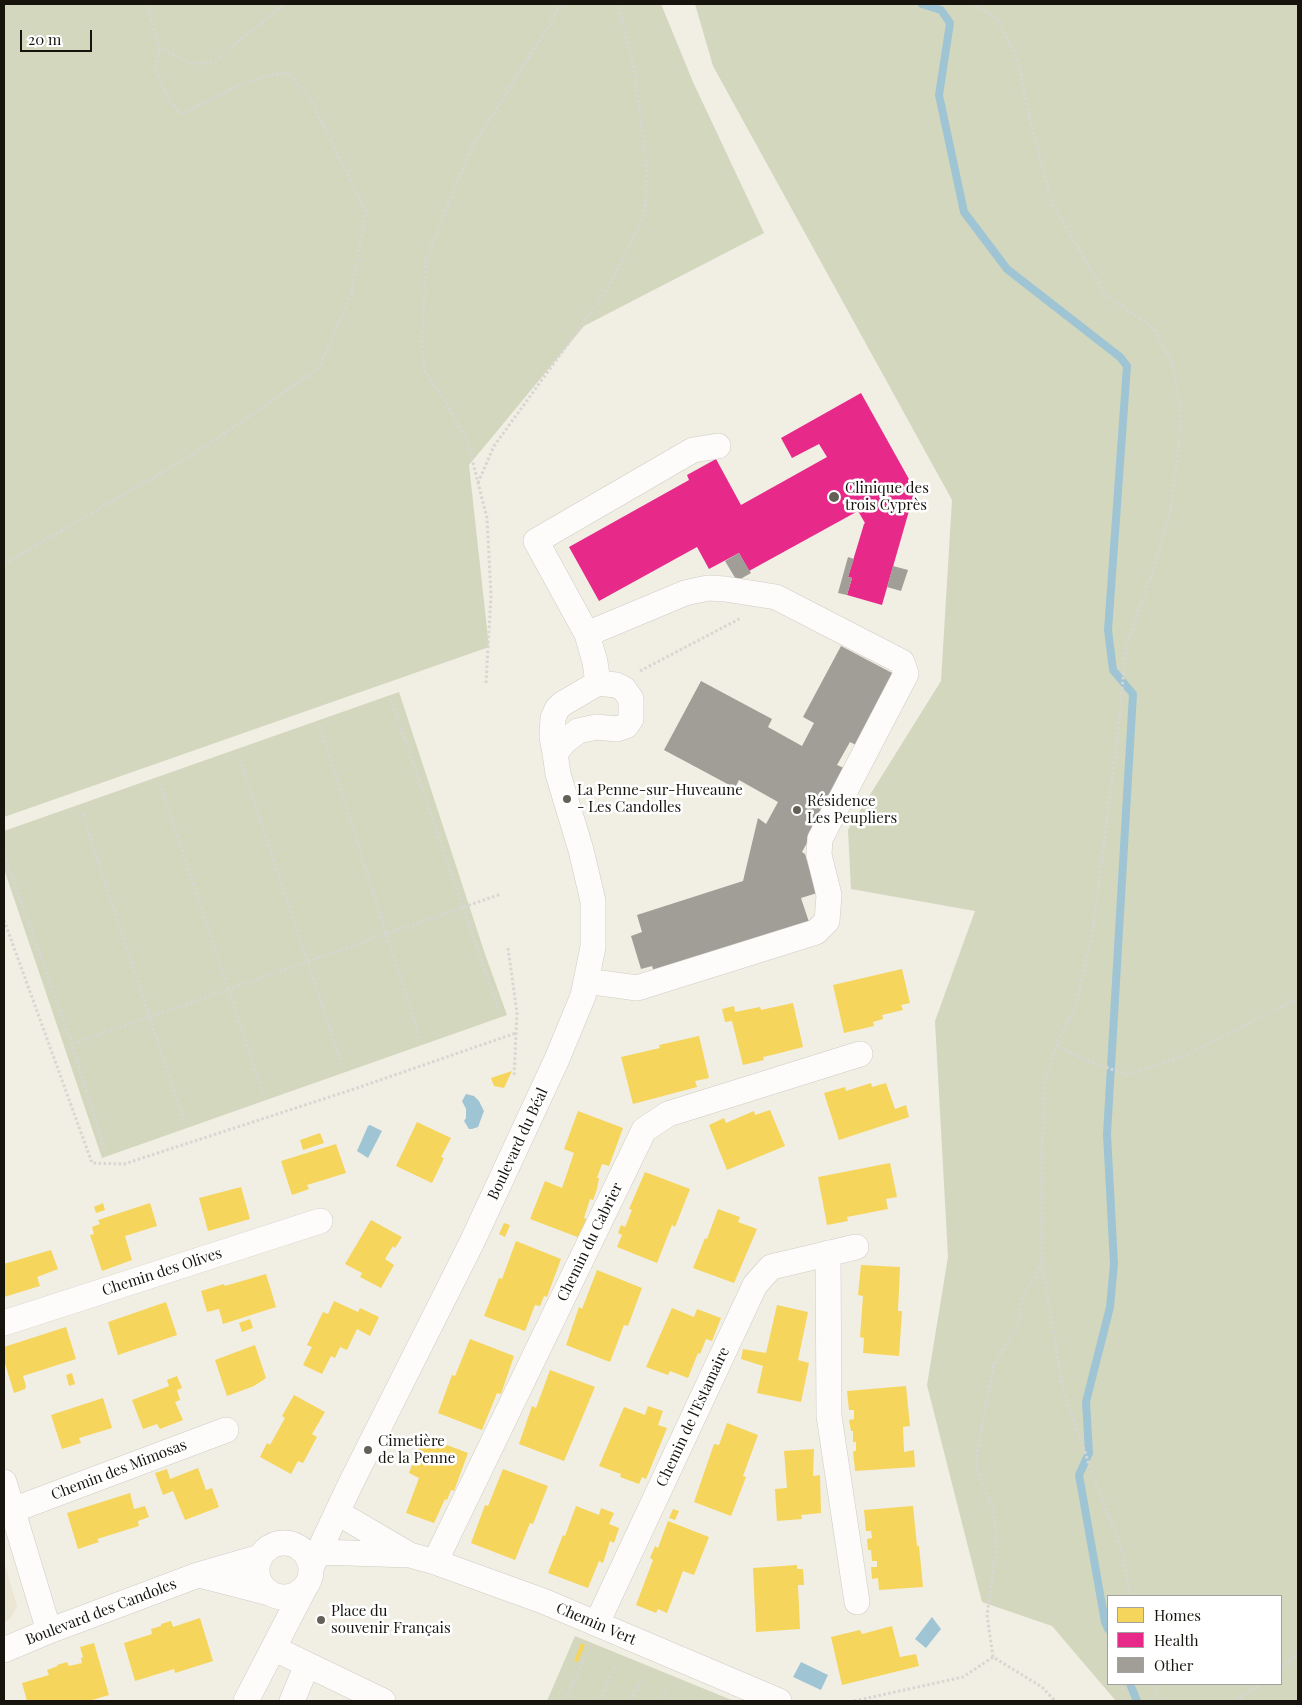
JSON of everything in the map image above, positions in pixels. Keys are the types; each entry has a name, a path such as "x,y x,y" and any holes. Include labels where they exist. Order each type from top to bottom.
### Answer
{"street":[{"path":"555,753 565,741 578,731 596,727 617,729 626,726 631,719 631,699 624,689 607,684 595,662 587,634 536,541 693,450 718,446"},
{"path":"586,981 637,988 816,932 827,921 829,895 819,855 820,839 906,674 902,662 776,597 750,593 708,588 685,593 587,634"},
{"name":"Boulevard du Béal","path":"246,1701 275,1649 309,1564 338,1513 480,1225 557,1059 583,996 593,947 593,901 582,850 558,774 552,737 553,718 557,709 562,704 607,684"},
{"name":"Chemin du Cabrier","path":"435,1562 644,1130 668,1114 860,1054"},
{"name":"Chemin des Olives","path":"4,1323 320,1221"},
{"name":"Chemin de l'Estamaire","path":"596,1623 755,1285 771,1267 856,1247"},
{"path":"828,1253 829,1416 857,1602"},
{"name":"Chemin des Mimosas","path":"13,1510 226,1430"},
{"path":"4,1482 49,1631"},
{"name":"Chemin Vert","path":"338,1513 410,1555 435,1562 543,1601 779,1701"},
{"path":"198,1575 273,1595 287,1598 296,1595 309,1564 293,1544 278,1543 265,1550 260,1557 257,1573 263,1588 273,1595"},
{"name":"Chemin Vert","path":"309,1564 410,1555"},
{"name":"Boulevard des Candoles","path":"4,1650 198,1575 260,1557"},
{"name":"Boulevard du Béal","path":"273,1595 275,1649"},
{"path":"275,1649 376,1700"},
{"path":"292,1701 307,1665"}],"path":[{"path":"4,564 202,449 319,368 351,295 366,212 311,100 288,73 270,75 237,86 182,114 169,101 156,70 159,48 147,4"},
{"path":"159,48 194,64 215,61 284,4"},
{"path":"486,683 491,596 487,518 468,443 443,397 425,372 422,348 426,260 470,150 561,4"},
{"path":"478,483 494,446 608,290 645,214 647,172 635,73 618,4"},
{"path":"971,4 997,18 1018,58 1031,124 1052,203 1105,294 1153,328 1172,362 1180,406 1178,456 1170,512 1156,562 1126,648 1117,741 1093,928 1075,1008 1056,1045 1045,1080 1042,1146 1042,1263 1064,1390 1098,1492 1120,1544 1130,1595"},
{"path":"607,684 748,613 754,604 750,593"},
{"path":"392,699 499,1011"},
{"path":"320,726 420,1039"},
{"path":"240,759 342,1064"},
{"path":"160,783 230,989 263,1094"},
{"path":"84,814 184,1122"},
{"path":"4,854 72,1044 105,1151"},
{"path":"72,1044 501,894"},
{"path":"4,920 92,1163 124,1164 348,1091 516,1033"},
{"path":"508,948 517,1013 514,1077"},
{"path":"1056,1045 1083,1059 1128,1076 1186,1055 1298,998"},
{"path":"993,1658 987,1615 996,1551 994,1513 976,1466 978,1448 994,1365 1019,1323 1022,1298 1042,1263"},
{"path":"1282,1667 1298,1653"},
{"path":"565,1701 585,1656"},
{"path":"854,1701 963,1677 993,1658"},
{"path":"993,1658 1042,1687 1055,1701"},
{"path":"600,1701 615,1666"},
{"path":"632,1701 641,1680"},
{"path":"1153,1685 1158,1701"},
{"path":"1236,1701 1260,1685"},
{"path":"663,1701 667,1690"}],"shaded area":[{"path":"4,1561 17,1606 10,1619 4,1622"}],"green space":[{"path":"4,4 661,4 693,82 764,233 584,326 469,465 489,647 4,817"},
{"path":"695,4 1298,4 1298,1701 1116,1701 1052,1626 982,1602 927,1385 948,1257 935,1021 975,911 851,889 848,830 941,681 952,500 713,66"},
{"path":"399,692 485,954 507,1015 102,1158 4,869 4,831"},
{"path":"575,1636 734,1701 547,1701"}],"water":[{"path":"466,1094 474,1096 484,1111 478,1127 472,1129 469,1129 464,1121 466,1109 462,1101"},
{"path":"370,1125 382,1131 368,1158 357,1151"},
{"path":"932,1617 941,1629 926,1648 915,1639"},
{"path":"801,1662 828,1675 821,1690 793,1677"}],"building: Homes":[{"path":"902,969 910,1003 901,1005 903,1010 882,1015 883,1019 873,1022 874,1026 844,1033 833,985"},
{"path":"793,1003 803,1047 763,1057 764,1060 743,1065 732,1021 725,1022 722,1009 734,1006 735,1012 760,1007 761,1010"},
{"path":"699,1036 709,1078 695,1081 697,1087 633,1104 621,1057 660,1048 659,1045"},
{"path":"512,1071 504,1088 494,1086 491,1078"},
{"path":"871,1083 872,1087 886,1083 895,1109 906,1105 909,1117 839,1140 824,1093 845,1087 846,1091"},
{"path":"770,1110 785,1146 727,1170 709,1125 724,1118 726,1123 754,1111 755,1115"},
{"path":"578,1111 623,1128 609,1166 602,1164 597,1178 599,1178 597,1189 593,1200 590,1199 584,1218 587,1219 580,1238 530,1219 545,1181 562,1188 574,1153 564,1149"},
{"path":"417,1122 451,1138 441,1157 444,1158 432,1183 396,1166"},
{"path":"320,1133 324,1143 303,1150 300,1140"},
{"path":"336,1144 346,1173 307,1185 309,1189 292,1195 281,1161"},
{"path":"890,1163 897,1197 886,1199 888,1209 847,1217 848,1221 827,1225 818,1177"},
{"path":"645,1172 690,1189 675,1227 672,1225 657,1263 617,1247 622,1235 618,1233 621,1225 625,1227 632,1210 629,1209"},
{"path":"241,1187 250,1219 208,1231 199,1198"},
{"path":"103,1203 105,1210 96,1213 94,1207"},
{"path":"150,1203 157,1226 125,1236 132,1260 102,1271 90,1235 94,1234 92,1227 100,1224 98,1220"},
{"path":"718,1209 740,1217 738,1222 757,1229 734,1283 693,1268 705,1238 707,1239"},
{"path":"371,1220 402,1237 395,1248 393,1246 385,1259 394,1265 381,1288 360,1277 362,1273 345,1264"},
{"path":"504,1223 510,1225 505,1237 499,1234"},
{"path":"516,1241 561,1259 547,1297 544,1296 540,1306 535,1305 525,1331 484,1316 499,1278 502,1279"},
{"path":"51,1250 58,1269 37,1277 40,1286 4,1297 4,1264"},
{"path":"861,1265 900,1267 898,1311 902,1311 899,1356 863,1353 864,1338 860,1337 863,1296 858,1295"},
{"path":"597,1270 642,1288 628,1326 624,1325 610,1362 566,1345 579,1307 582,1309"},
{"path":"266,1274 276,1307 223,1324 219,1309 207,1312 201,1291"},
{"path":"334,1301 358,1312 360,1308 379,1317 370,1336 357,1329 347,1350 340,1347 335,1358 331,1356 322,1374 303,1365 312,1347 307,1345 323,1312 328,1314"},
{"path":"166,1302 177,1335 118,1355 108,1322"},
{"path":"777,1305 808,1312 798,1360 809,1363 801,1402 757,1393 763,1366 741,1359 743,1349 766,1353"},
{"path":"672,1308 694,1317 697,1309 721,1318 712,1341 706,1339 700,1354 698,1353 688,1378 670,1371 668,1375 646,1367"},
{"path":"250,1319 253,1328 242,1332 239,1323"},
{"path":"66,1327 76,1359 23,1376 25,1389 14,1393 4,1360 4,1347"},
{"path":"470,1339 514,1356 501,1394 497,1393 482,1430 438,1413 452,1375 455,1376"},
{"path":"255,1345 266,1378 254,1386 227,1396 215,1360"},
{"path":"550,1370 595,1387 564,1461 519,1444 532,1406 536,1408"},
{"path":"72,1373 75,1384 69,1386 66,1375"},
{"path":"177,1376 182,1388 177,1390 180,1400 175,1402 183,1420 160,1429 157,1424 143,1429 132,1400 169,1386 167,1380"},
{"path":"906,1386 910,1426 903,1427 904,1452 914,1450 915,1467 855,1471 853,1451 856,1451 856,1442 853,1442 853,1431 851,1431 849,1420 854,1419 854,1410 849,1410 847,1391"},
{"path":"294,1395 325,1412 312,1434 317,1437 303,1463 298,1461 291,1474 260,1457 267,1443 270,1445 285,1418 282,1416"},
{"path":"103,1398 112,1428 79,1438 81,1443 62,1449 51,1415"},
{"path":"648,1406 663,1411 658,1425 667,1428 646,1479 642,1477 639,1484 620,1477 621,1474 599,1466 624,1407 645,1415"},
{"path":"727,1423 758,1435 743,1476 746,1477 731,1516 694,1502 714,1444 719,1445"},
{"path":"423,1436 468,1453 454,1491 451,1490 447,1500 445,1499 434,1523 406,1513 419,1478 409,1473"},
{"path":"814,1449 813,1476 820,1475 821,1513 801,1515 802,1519 777,1521 775,1489 787,1488 784,1451"},
{"path":"198,1468 206,1490 212,1488 219,1507 185,1520 173,1491 163,1495 155,1473 167,1469 170,1479"},
{"path":"503,1469 548,1486 533,1524 530,1523 515,1560 471,1543 485,1505 488,1506"},
{"path":"130,1493 134,1509 145,1506 149,1517 138,1521 139,1526 97,1539 99,1542 78,1549 67,1513"},
{"path":"576,1506 599,1515 601,1508 614,1513 609,1524 619,1528 614,1543 610,1541 603,1563 599,1561 588,1588 548,1573"},
{"path":"913,1506 923,1587 879,1590 878,1578 872,1579 871,1567 877,1567 877,1561 872,1561 871,1550 868,1550 867,1539 872,1538 871,1531 866,1531 864,1510"},
{"path":"673,1509 679,1511 675,1520 669,1518"},
{"path":"668,1521 709,1537 694,1575 683,1571 667,1613 658,1609 656,1613 636,1605 653,1560 650,1558 655,1546 658,1548"},
{"path":"797,1565 797,1569 803,1569 804,1585 798,1585 800,1629 756,1632 753,1568"},
{"path":"200,1618 213,1661 175,1673 174,1669 135,1681 124,1643 152,1634 151,1629 161,1626 161,1624 171,1621 173,1627"},
{"path":"892,1626 900,1657 916,1654 919,1666 842,1685 831,1637 860,1630 862,1634"},
{"path":"94,1643 109,1695 89,1701 27,1701 22,1683 49,1675 47,1670 57,1665 67,1662 69,1666 82,1663 81,1658 83,1657 80,1647"},
{"path":"581,1643 585,1645 578,1662 574,1661"}],"building: Health":[{"name":"Clinique des trois Cyprès","path":"861,393 915,490 882,605 847,595 852,578 848,577 865,523 858,511 749,571 739,553 709,569 697,547 599,601 569,547 689,480 687,475 716,459 741,505 827,457 819,444 792,458 781,438"}],"building: Other":[{"path":"739,553 751,573 737,581 725,561"},
{"path":"848,557 854,559 848,577 852,578 847,595 838,593"},
{"path":"893,566 908,570 901,591 887,587"},
{"name":"Résidence Les Peupliers","path":"841,646 894,674 856,745 850,742 837,765 844,768 814,821 818,823 802,852 805,854 817,893 801,898 809,922 654,972 652,966 641,969 631,936 642,932 637,915 743,881 758,818 766,824 778,802 739,780 735,788 664,750 701,681 772,719 768,727 802,746 814,723 803,717"}],"waterway":[{"path":"922,4 941,10 950,23 939,95 964,212 1007,269 1120,357 1127,366 1108,630 1113,670 1133,694 1107,1134 1114,1264 1110,1307 1086,1402 1089,1453 1079,1475 1107,1627"},
{"path":"1130,1685 1137,1701"}],"place":[{"name":"Clinique des trois Cyprès","path":"834,497"},
{"name":"La Penne-sur-Huveaune - Les Candolles","path":"567,799"},
{"name":"Résidence Les Peupliers","path":"797,810"},
{"name":"Cimetière de la Penne","path":"368,1450"},
{"name":"Place du souvenir Français","path":"321,1620"}]}
